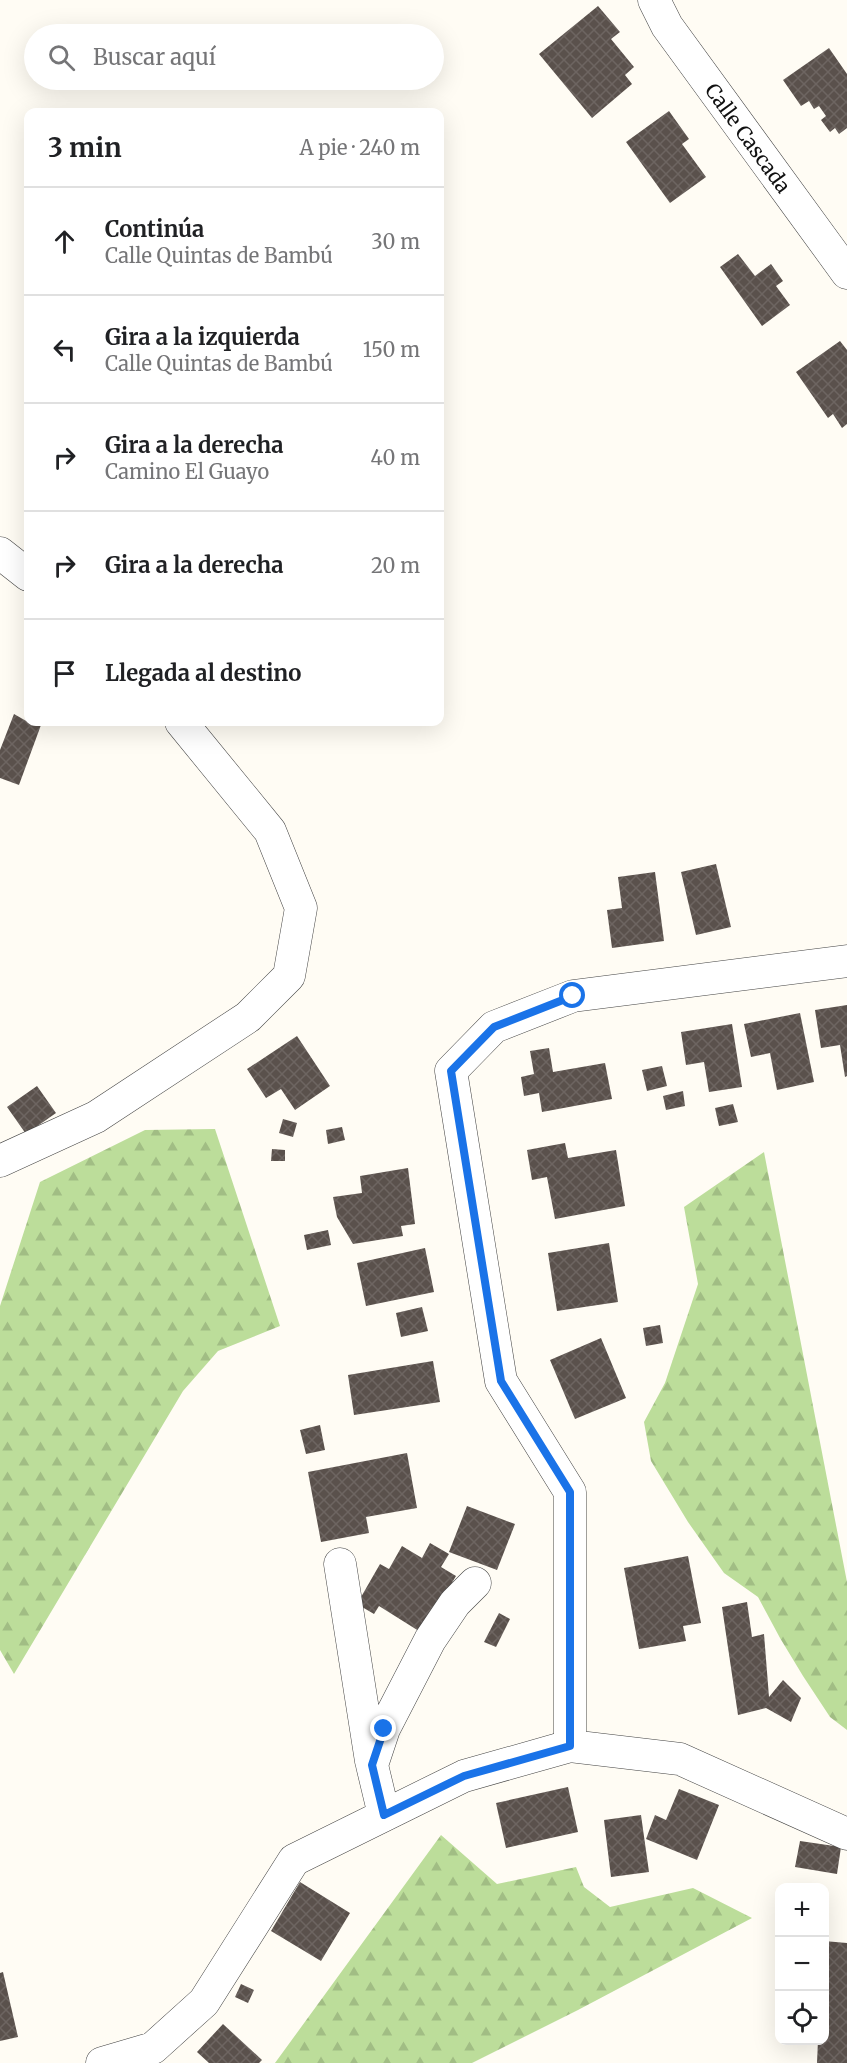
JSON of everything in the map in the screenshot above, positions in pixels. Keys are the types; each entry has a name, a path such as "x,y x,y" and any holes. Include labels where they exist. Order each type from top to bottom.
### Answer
{"street":[{"name":"Calle Cascada","path":"654,0 667,26 847,273"},
{"path":"0,553 24,572"},
{"path":"0,1161 96,1117 248,1017 289,976 300,908 270,831 184,726"},
{"path":"570,1746 570,1492 501,1381 451,1071 494,1027 573,996 847,961"},
{"path":"340,1564 372,1765 384,1815"},
{"path":"372,1765 384,1729 430,1640 455,1603 475,1583"},
{"path":"102,2063 153,2048 204,2002 294,1860 464,1776 570,1746 680,1759 847,1834"}],"green space":[{"path":"215,1129 280,1326 218,1351 183,1391 14,1674 0,1650 0,1306 40,1182 145,1130"},
{"path":"764,1152 847,1582 847,1730 830,1717 780,1638 758,1597 724,1573 688,1522 651,1461 644,1422 665,1383 698,1284 684,1207"},
{"path":"441,1835 497,1884 576,1867 584,1887 610,1907 693,1888 752,1918 472,2063 275,2063"}],"building":[{"path":"598,6 620,32 611,39 634,67 625,75 632,84 592,118 539,54"},
{"path":"829,48 847,74 847,128 839,134 835,128 830,132 821,120 826,116 819,106 814,109 809,101 801,106 783,80"},
{"path":"669,111 689,139 682,144 706,177 670,203 626,142"},
{"path":"738,254 755,276 771,264 783,281 776,286 790,305 762,326 720,267"},
{"path":"840,341 847,350 847,424 842,428 833,414 828,418 796,372"},
{"path":"14,714 24,720 24,726 41,726 19,785 0,778 0,750"},
{"path":"716,864 731,927 696,935 681,872"},
{"path":"655,872 664,941 612,948 607,910 622,908 618,877"},
{"path":"847,1005 847,1076 845,1077 840,1045 821,1048 815,1010"},
{"path":"800,1013 814,1082 777,1090 770,1053 751,1057 744,1024"},
{"path":"732,1024 742,1087 709,1092 704,1062 686,1065 681,1032"},
{"path":"297,1036 330,1086 295,1110 281,1089 266,1098 247,1069"},
{"path":"549,1048 553,1072 605,1063 612,1099 542,1112 539,1093 524,1096 521,1077 534,1074 530,1051"},
{"path":"662,1066 667,1086 647,1091 642,1070"},
{"path":"37,1086 56,1113 26,1134 7,1107"},
{"path":"683,1091 685,1106 666,1110 663,1096"},
{"path":"733,1104 738,1122 719,1126 715,1108"},
{"path":"283,1119 297,1123 293,1137 279,1133"},
{"path":"342,1127 345,1140 328,1144 326,1130"},
{"path":"565,1143 568,1158 616,1150 625,1206 555,1219 547,1177 532,1180 527,1150"},
{"path":"272,1149 285,1150 285,1161 271,1161"},
{"path":"408,1168 415,1224 401,1226 403,1236 353,1244 337,1217 333,1197 362,1193 360,1176"},
{"path":"328,1230 331,1245 307,1250 304,1235"},
{"path":"609,1243 618,1302 557,1311 548,1253"},
{"path":"425,1248 434,1292 366,1306 357,1263"},
{"path":"422,1307 428,1331 401,1337 396,1313"},
{"path":"660,1325 663,1343 646,1346 643,1328"},
{"path":"601,1338 626,1398 575,1419 550,1360"},
{"path":"433,1361 440,1402 354,1415 348,1375"},
{"path":"320,1425 325,1450 306,1454 300,1430"},
{"path":"407,1453 417,1508 366,1517 369,1533 321,1542 308,1472"},
{"path":"467,1506 515,1524 497,1570 449,1552"},
{"path":"430,1543 449,1554 441,1567 456,1576 422,1633 379,1606 374,1614 357,1604 380,1564 389,1569 402,1546 422,1558"},
{"path":"688,1556 701,1623 683,1626 686,1641 639,1649 624,1568"},
{"path":"747,1602 752,1637 764,1634 769,1697 783,1680 801,1698 791,1722 766,1708 738,1715 722,1607"},
{"path":"499,1613 510,1619 496,1647 484,1642"},
{"path":"568,1787 578,1832 506,1848 496,1803"},
{"path":"679,1789 719,1805 697,1860 646,1839 655,1815 666,1820"},
{"path":"641,1815 649,1872 611,1877 604,1820"},
{"path":"800,1841 841,1847 837,1874 795,1867"},
{"path":"300,1882 350,1913 321,1961 271,1931"},
{"path":"829,1941 847,1943 847,2063 817,2063 818,2045 829,2045"},
{"path":"3,1972 18,2037 0,2041 0,1973"},
{"path":"241,1984 254,1990 248,2003 235,1997"},
{"path":"223,2024 262,2060 259,2063 209,2063 197,2052"}],"route":[{"path":"384,1729 372,1765 384,1815 464,1776 570,1746 570,1492 501,1381 451,1071 494,1027 573,996"}]}
